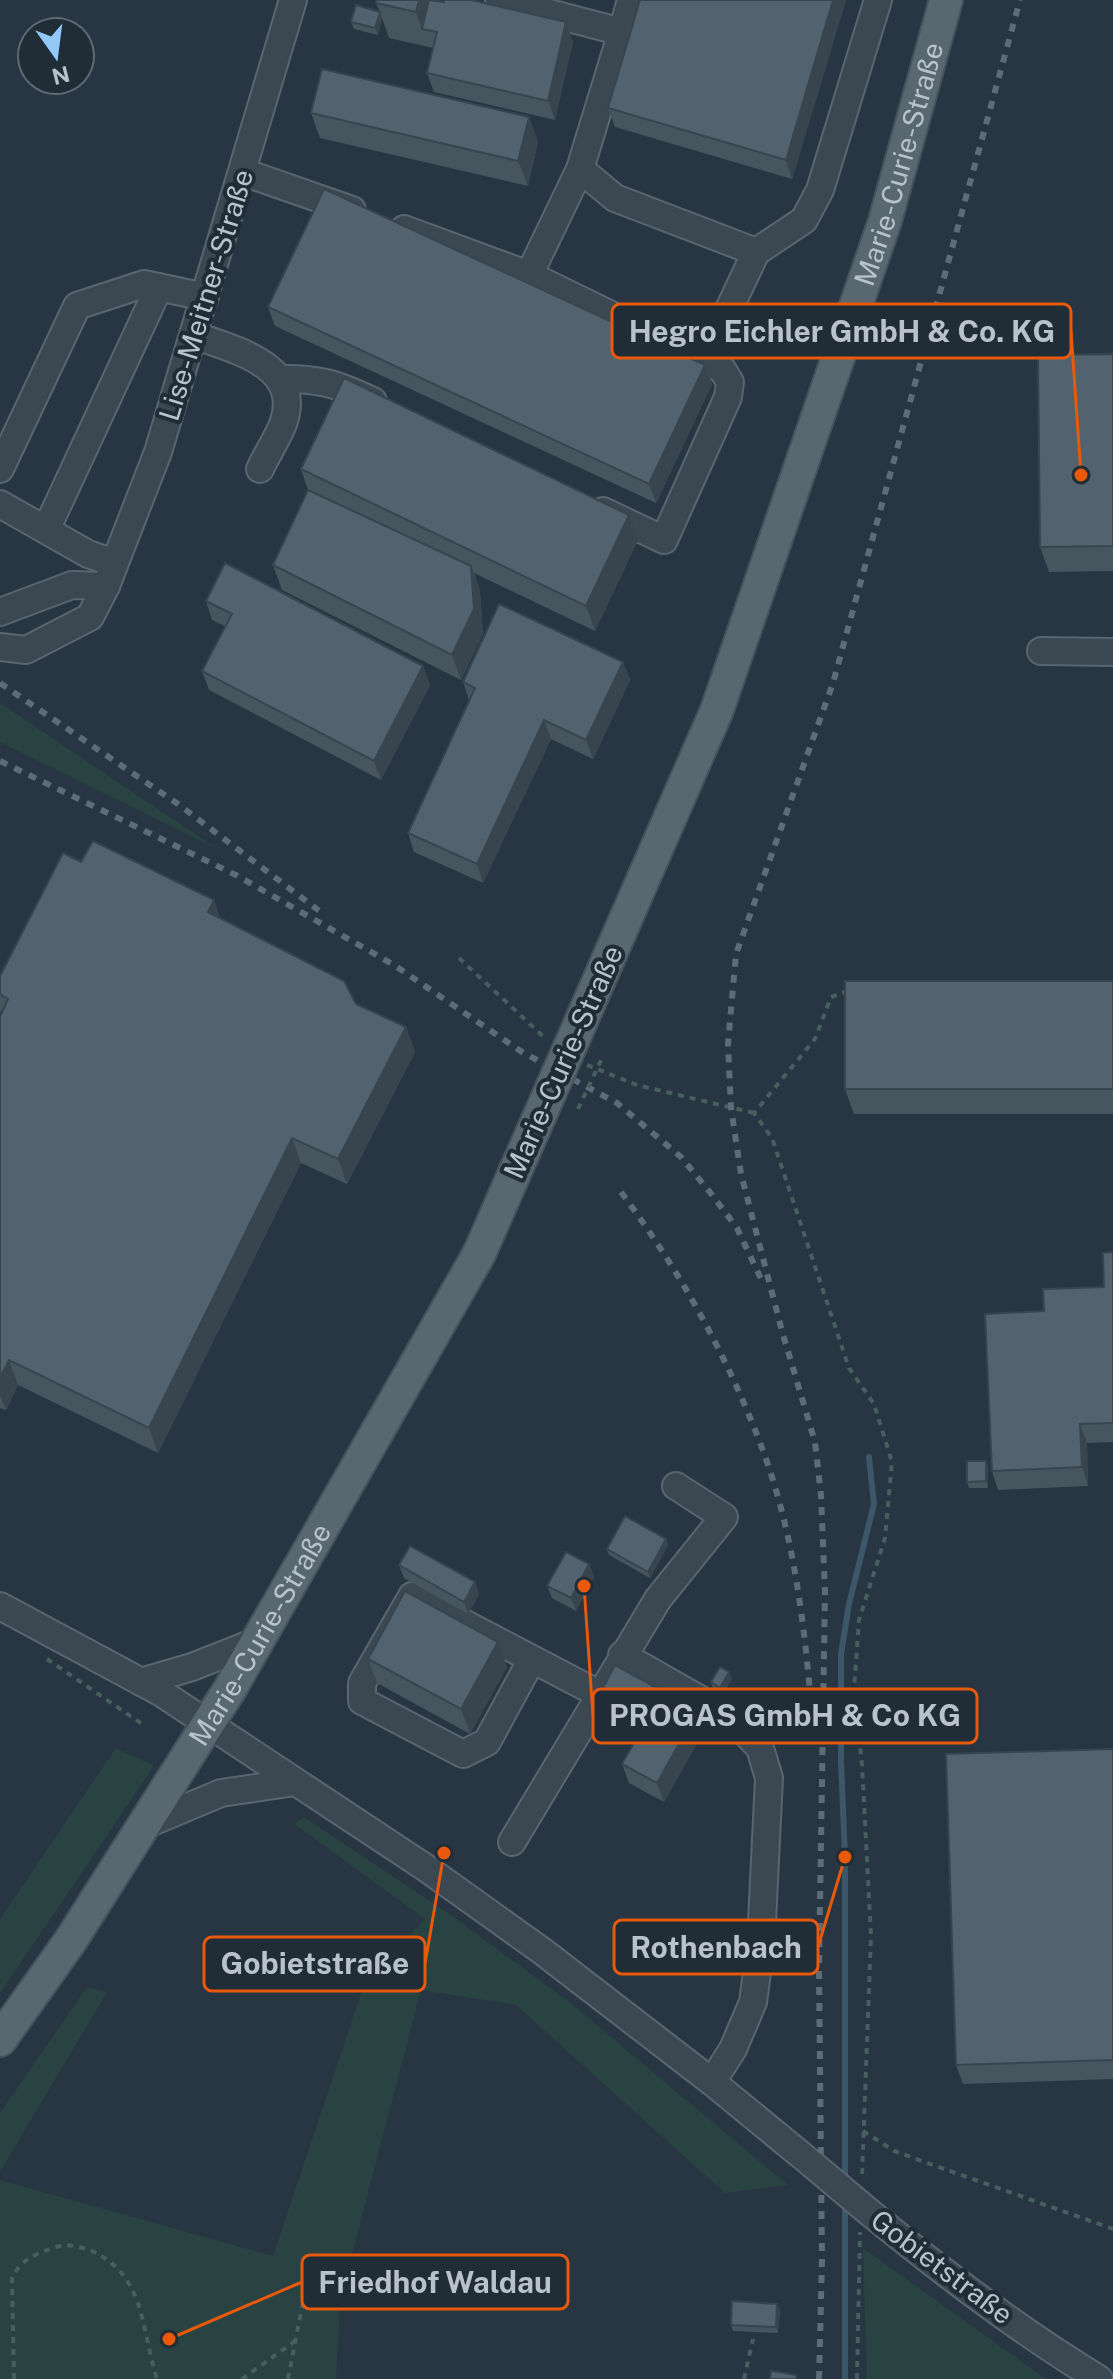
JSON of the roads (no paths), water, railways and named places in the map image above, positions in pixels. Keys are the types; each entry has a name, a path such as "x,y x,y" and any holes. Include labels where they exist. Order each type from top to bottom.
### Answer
{"main road":[{"name":"Marie-Curie-Straße","path":"0,2040 71,1940 208,1724 479,1254 717,710 885,221 946,0"}],"street":[{"name":"Lise-Meitner-Straße","path":"0,647 26,650 90,617 110,574 158,452 293,0"},
{"path":"499,0 622,32"},
{"path":"529,275 580,169 631,0"},
{"path":"705,360 756,252 804,220 820,190 878,0"},
{"path":"580,169 615,198 756,252"},
{"path":"243,172 529,275 722,369 730,382 728,397 664,540 580,500"},
{"path":"0,469 77,306 144,284 205,297"},
{"path":"46,530 159,287"},
{"path":"194,335 270,367 280,379 287,400 283,423 260,469"},
{"path":"280,379 313,378 344,387 400,414"},
{"path":"0,504 88,554 110,574"},
{"path":"0,612 110,574"},
{"path":"1041,651 1113,652"},
{"path":"512,1842 658,1599 724,1517 676,1486"},
{"path":"532,1659 487,1742 463,1754 362,1701 362,1683 412,1596 599,1694"},
{"name":"Gobietstraße","path":"0,1606 141,1682 426,1868 529,1942 712,2082 812,2164 865,2219 1099,2379"},
{"path":"141,1682 192,1667 258,1641"},
{"path":"622,1655 731,1717 760,1748 769,1778 761,1942 753,2002 733,2049 712,2082"},
{"path":"145,1825 221,1793 295,1782"}],"waterway":[{"path":"845,2182 845,1857 841,1654 849,1604 874,1504 869,1457"},
{"path":"845,2201 845,2379"}],"railway":[{"path":"819,2379 822,2260 819,1968 825,1592 821,1495 815,1442 741,1174 731,1108 728,1044 736,954 833,683 1020,0"},
{"path":"0,683 178,804 322,913"},
{"path":"0,761 236,875 394,965 522,1052 617,1103 681,1157 709,1191 737,1228 761,1279"},
{"path":"621,1192 663,1252 718,1347 762,1448 790,1547 806,1649 812,1717"}],"place":[{"name":"Hegro Eichler GmbH & Co. KG","path":"1081,475"},
{"name":"PROGAS GmbH & Co KG","path":"584,1586"},
{"name":"Gobietstraße","path":"444,1853"},
{"name":"Rothenbach","path":"845,1857"},
{"name":"Friedhof Waldau","path":"169,2339"}]}
